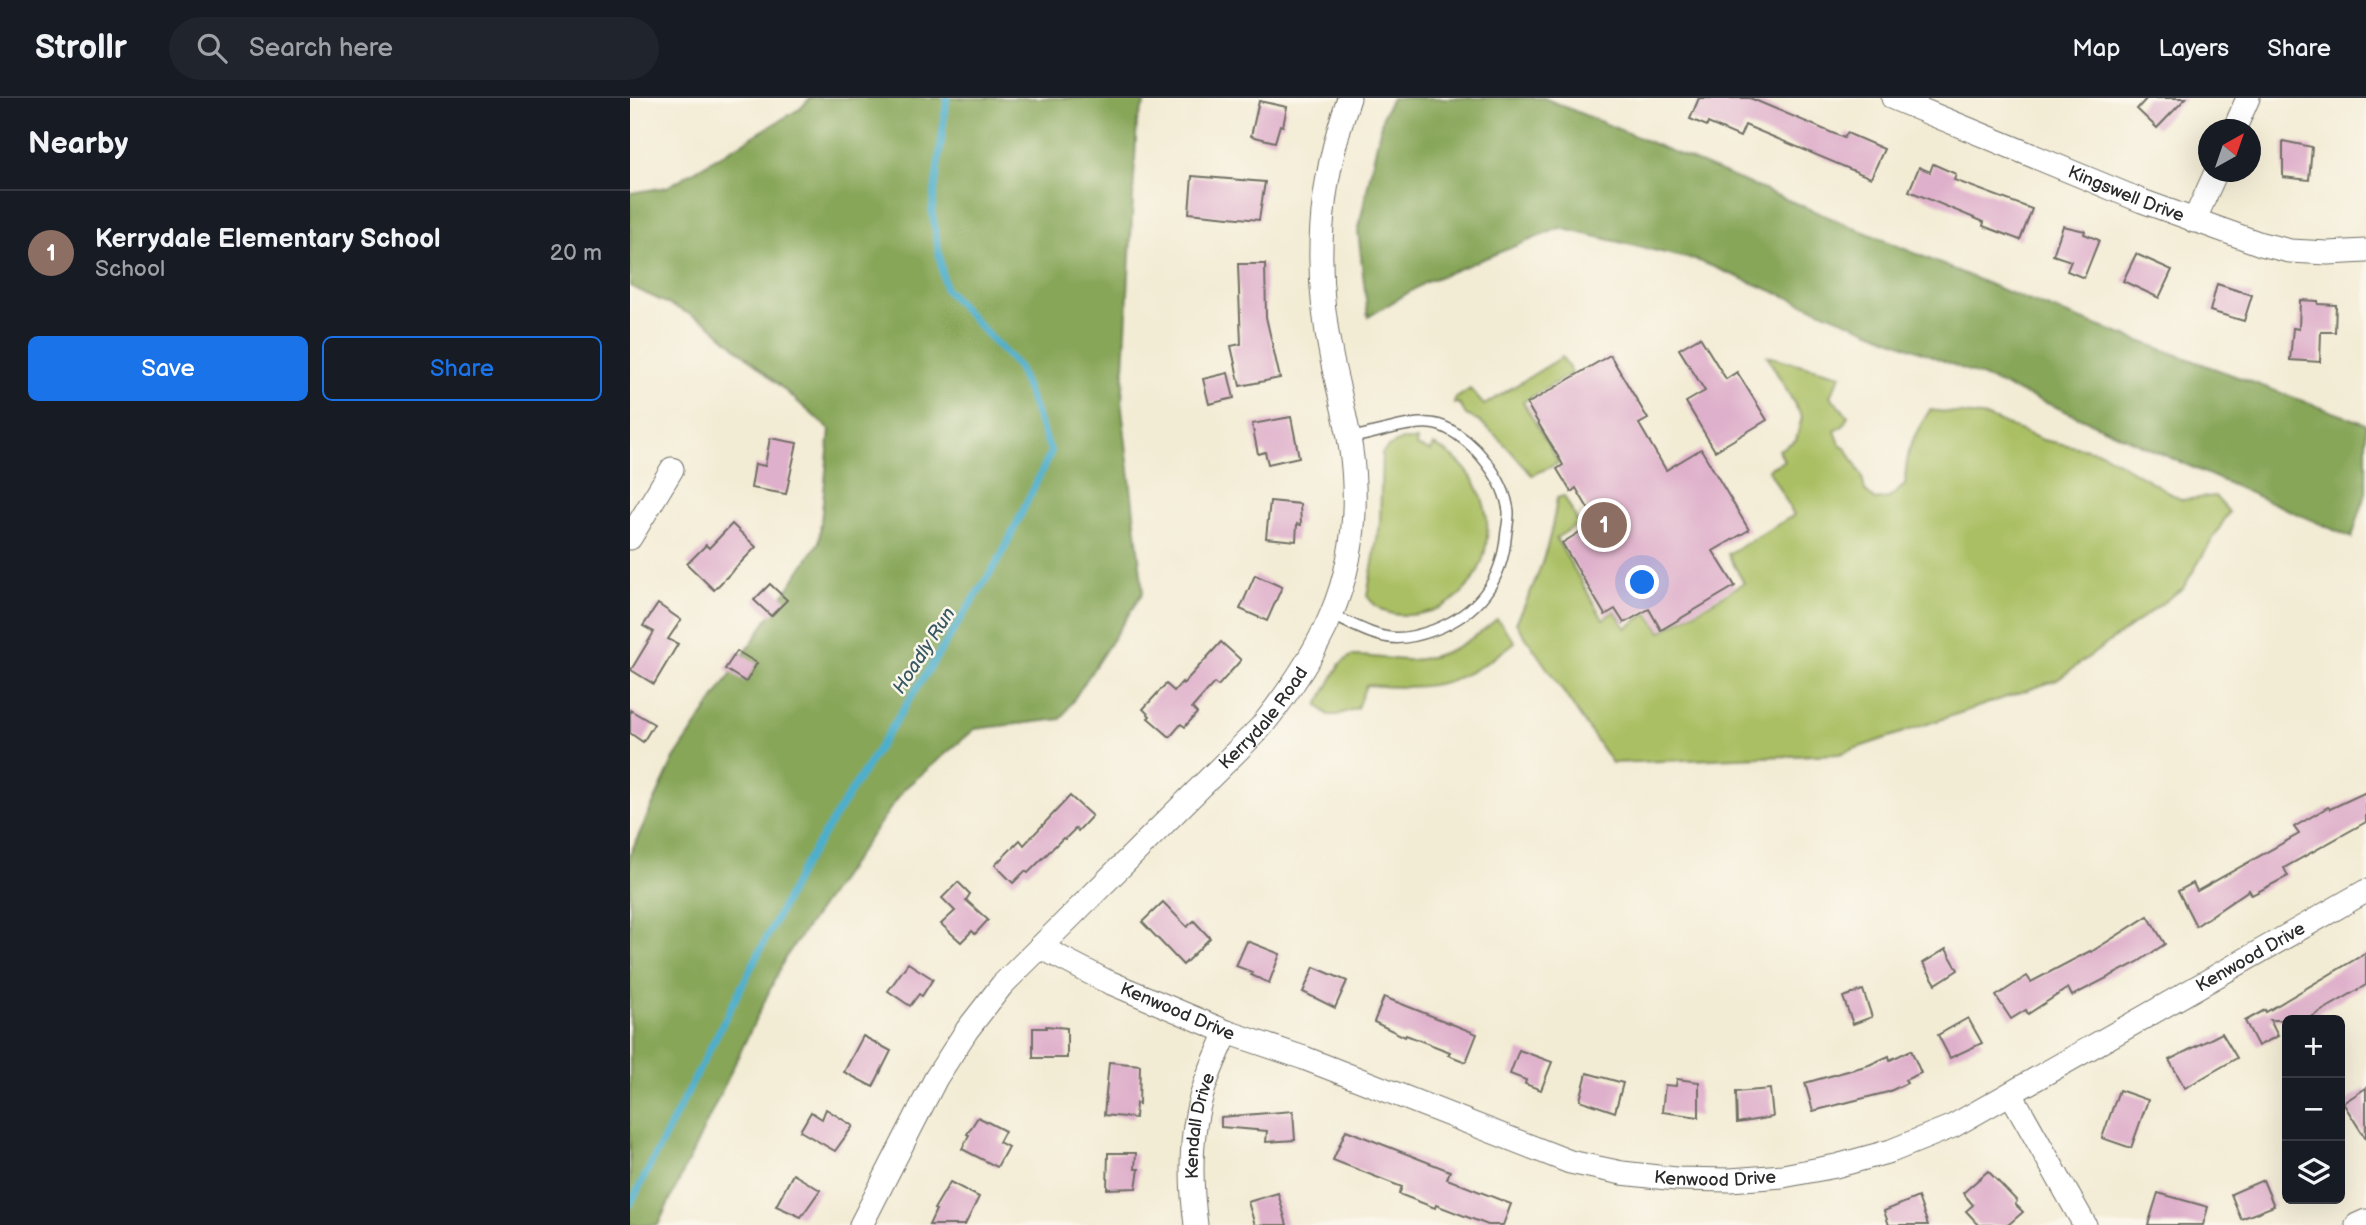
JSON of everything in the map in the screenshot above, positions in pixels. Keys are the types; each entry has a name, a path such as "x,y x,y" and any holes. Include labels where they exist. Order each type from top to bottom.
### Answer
{"street":[{"name":"Kerrydale Road","path":"861,1225 936,1078 967,1030 1002,985 1261,727 1291,690 1316,649 1332,615 1349,555 1354,486 1350,438 1322,305 1321,213 1327,174 1349,98"},
{"name":"Kingswell Drive","path":"1893,98 2142,201 2261,244 2290,251 2366,251"},
{"path":"2239,119 2248,98"},
{"path":"2194,221 2212,182"},
{"path":"630,538 672,469"},
{"name":"Kenwood Drive","path":"1040,947 1104,980 1227,1032 1304,1058 1570,1162 1622,1173 1676,1179 1730,1180 1783,1176 1836,1166 1891,1151 1953,1126 2366,891"},
{"name":"Kendall Drive","path":"1196,1225 1192,1195 1195,1130 1203,1090 1227,1032"},
{"path":"2011,1094 2085,1225"},
{"path":"2357,1225 2366,1221"}],"lane":[{"path":"1332,615 1371,633 1397,638 1425,633 1454,622 1477,604 1499,573 1509,509 1498,478 1467,441 1433,423 1350,438"}],"green space":[{"path":"810,98 1147,98 1137,121 1122,408 1143,592 1061,719 975,729 904,789 785,958 658,1225 630,1225 630,854 674,759 819,542 830,430 707,322 630,286 630,193 667,187 801,108"},
{"path":"1392,98 1544,98 2022,298 2366,424 2366,492 2352,538 2056,407 1699,261 1560,228 1426,282 1368,317 1358,231 1383,115"},
{"path":"1767,356 1841,375 1830,396 1848,416 1843,426 1835,431 1840,444 1846,448 1862,476 1865,491 1875,500 1889,498 1905,485 1911,446 1930,410 1988,417 2043,440 2101,452 2182,500 2215,496 2229,512 2183,588 2057,680 1839,754 1612,763 1516,623 1542,562 1557,498 1564,496 1579,524 1556,538 1603,619 1615,611 1626,628 1648,613 1661,632 1744,583 1728,554 1794,515 1768,469 1784,461 1779,450 1796,440 1802,417"},
{"path":"1562,357 1572,373 1523,402 1559,463 1532,475 1493,433 1466,415 1459,403 1454,404 1455,399 1470,389 1484,405"},
{"path":"1402,440 1417,440 1416,446 1431,451 1434,445 1460,464 1478,488 1486,515 1486,544 1478,570 1463,592 1439,608 1409,615 1385,612 1367,596 1380,523 1382,454 1388,447"},
{"path":"1497,619 1515,642 1462,676 1446,682 1411,687 1366,685 1357,708 1337,715 1328,715 1318,705 1340,664 1351,656 1410,660 1434,656 1467,641"}],"building":[{"path":"1699,98 1750,98 1844,138 1847,133 1884,149 1871,178 1745,125 1740,137 1708,123 1707,126 1690,119"},
{"path":"2147,98 2186,98 2157,128 2137,109"},
{"path":"1259,101 1287,107 1283,126 1280,125 1275,142 1251,136"},
{"path":"2283,141 2312,147 2309,180 2283,177"},
{"path":"1933,164 1956,174 1954,180 2032,209 2020,240 1983,226 1984,222 1909,191 1919,167 1930,172"},
{"path":"1192,176 1265,182 1259,220 1189,213"},
{"path":"2063,226 2085,231 2084,234 2099,240 2084,278 2067,271 2071,261 2053,255"},
{"path":"2136,254 2172,270 2159,298 2123,281"},
{"path":"1238,264 1265,264 1266,317 1280,378 1240,386 1231,346 1241,344"},
{"path":"2217,284 2252,295 2244,321 2210,311"},
{"path":"2300,300 2336,305 2335,332 2321,332 2320,362 2290,360 2293,328 2299,329"},
{"path":"1700,337 1726,379 1737,372 1767,420 1715,451 1686,402 1705,391 1679,349"},
{"path":"1610,355 1648,419 1639,424 1666,470 1701,449 1749,530 1713,551 1735,586 1661,630 1649,609 1624,623 1615,609 1605,615 1562,543 1596,522 1576,488 1571,492 1557,469 1563,465 1527,404"},
{"path":"1228,373 1234,398 1209,404 1203,379"},
{"path":"1291,417 1299,457 1268,464 1265,452 1258,454 1252,424"},
{"path":"770,438 797,443 786,494 751,488 755,464 765,466"},
{"path":"1270,501 1300,504 1301,525 1297,524 1296,541 1266,538"},
{"path":"732,524 756,547 714,590 687,564 706,545 709,548"},
{"path":"1255,575 1282,587 1267,621 1240,609"},
{"path":"770,584 787,600 771,616 754,600"},
{"path":"658,604 681,620 668,639 678,644 654,684 631,670 654,632 643,626"},
{"path":"1221,642 1241,660 1218,686 1214,683 1192,708 1197,713 1185,727 1181,724 1170,737 1148,718 1150,716 1143,709 1166,684 1174,691 1182,682 1183,684"},
{"path":"737,651 757,663 746,682 725,669"},
{"path":"630,710 654,724 643,742 630,733"},
{"path":"2366,792 2366,822 2284,868 2288,876 2252,895 2249,890 2196,926 2178,891 2193,883 2197,891 2299,834 2294,827 2328,807 2330,809"},
{"path":"1070,796 1092,816 1078,831 1076,828 1063,838 1028,873 1025,871 1013,883 995,865 1020,840 1024,845"},
{"path":"958,882 970,894 966,900 988,920 975,934 972,931 961,942 941,924 955,911 942,898"},
{"path":"1163,902 1187,927 1194,921 1210,938 1183,965 1142,922"},
{"path":"2148,916 2165,944 2138,962 2072,996 2068,988 2028,1014 2026,1010 2011,1019 1996,996 2027,976 2031,982 2091,952"},
{"path":"1247,941 1280,954 1269,983 1236,966"},
{"path":"1946,949 1958,970 1936,984 1923,963"},
{"path":"2366,953 2366,985 2315,1015 2282,1015 2282,1020 2270,1020 2278,1036 2258,1046 2245,1021 2265,1010 2266,1012"},
{"path":"908,963 933,979 922,996 919,994 910,1006 888,991"},
{"path":"1314,967 1347,981 1335,1008 1303,992"},
{"path":"1863,990 1872,1017 1853,1024 1843,997"},
{"path":"1384,997 1477,1034 1466,1062 1448,1055 1450,1052 1406,1035 1405,1037 1374,1022"},
{"path":"1968,1018 1982,1043 1950,1058 1938,1035"},
{"path":"1033,1028 1067,1028 1067,1058 1033,1058"},
{"path":"2222,1033 2237,1058 2185,1088 2169,1060"},
{"path":"863,1036 891,1051 873,1087 844,1072"},
{"path":"1519,1050 1552,1062 1541,1090 1510,1074"},
{"path":"1911,1050 1921,1073 1905,1080 1907,1083 1888,1092 1813,1111 1805,1083 1869,1065 1889,1056 1890,1060"},
{"path":"1109,1062 1140,1065 1139,1104 1136,1103 1135,1118 1104,1115"},
{"path":"1587,1073 1623,1083 1615,1112 1580,1100"},
{"path":"1677,1079 1699,1082 1699,1117 1662,1112 1665,1085 1676,1086"},
{"path":"2366,1088 2366,1139 2345,1106 2345,1102"},
{"path":"1770,1089 1773,1117 1737,1123 1736,1092"},
{"path":"2119,1090 2148,1100 2131,1148 2102,1138"},
{"path":"826,1109 853,1126 835,1151 800,1131 811,1112 822,1119"},
{"path":"1293,1111 1295,1140 1266,1142 1267,1131 1221,1127 1221,1117"},
{"path":"978,1117 1005,1131 999,1142 1008,1147 997,1167 962,1149 969,1135 967,1134"},
{"path":"1346,1130 1450,1171 1447,1179 1511,1204 1503,1225 1488,1225 1436,1205 1435,1208 1399,1194 1402,1187 1333,1160"},
{"path":"1108,1153 1136,1153 1135,1169 1139,1169 1136,1188 1107,1189"},
{"path":"1988,1171 2017,1201 2015,1204 2023,1212 2008,1225 1979,1225 1966,1211 1973,1205 1963,1193"},
{"path":"793,1174 820,1190 801,1217 776,1206"},
{"path":"2263,1180 2274,1206 2241,1219 2231,1194"},
{"path":"950,1182 979,1197 965,1225 929,1225 936,1210 934,1209"},
{"path":"1278,1193 1287,1225 1255,1225 1248,1202"},
{"path":"2158,1193 2208,1207 2203,1225 2148,1225"},
{"path":"1918,1197 1928,1225 1889,1225 1884,1211"}],"waterway":[{"name":"Hoadly Run","path":"630,1205 802,868 1001,556 1051,452 1018,367 945,289 932,211 947,98"}],"place":[{"name":"Kerrydale Elementary School","path":"1604,525"}]}
